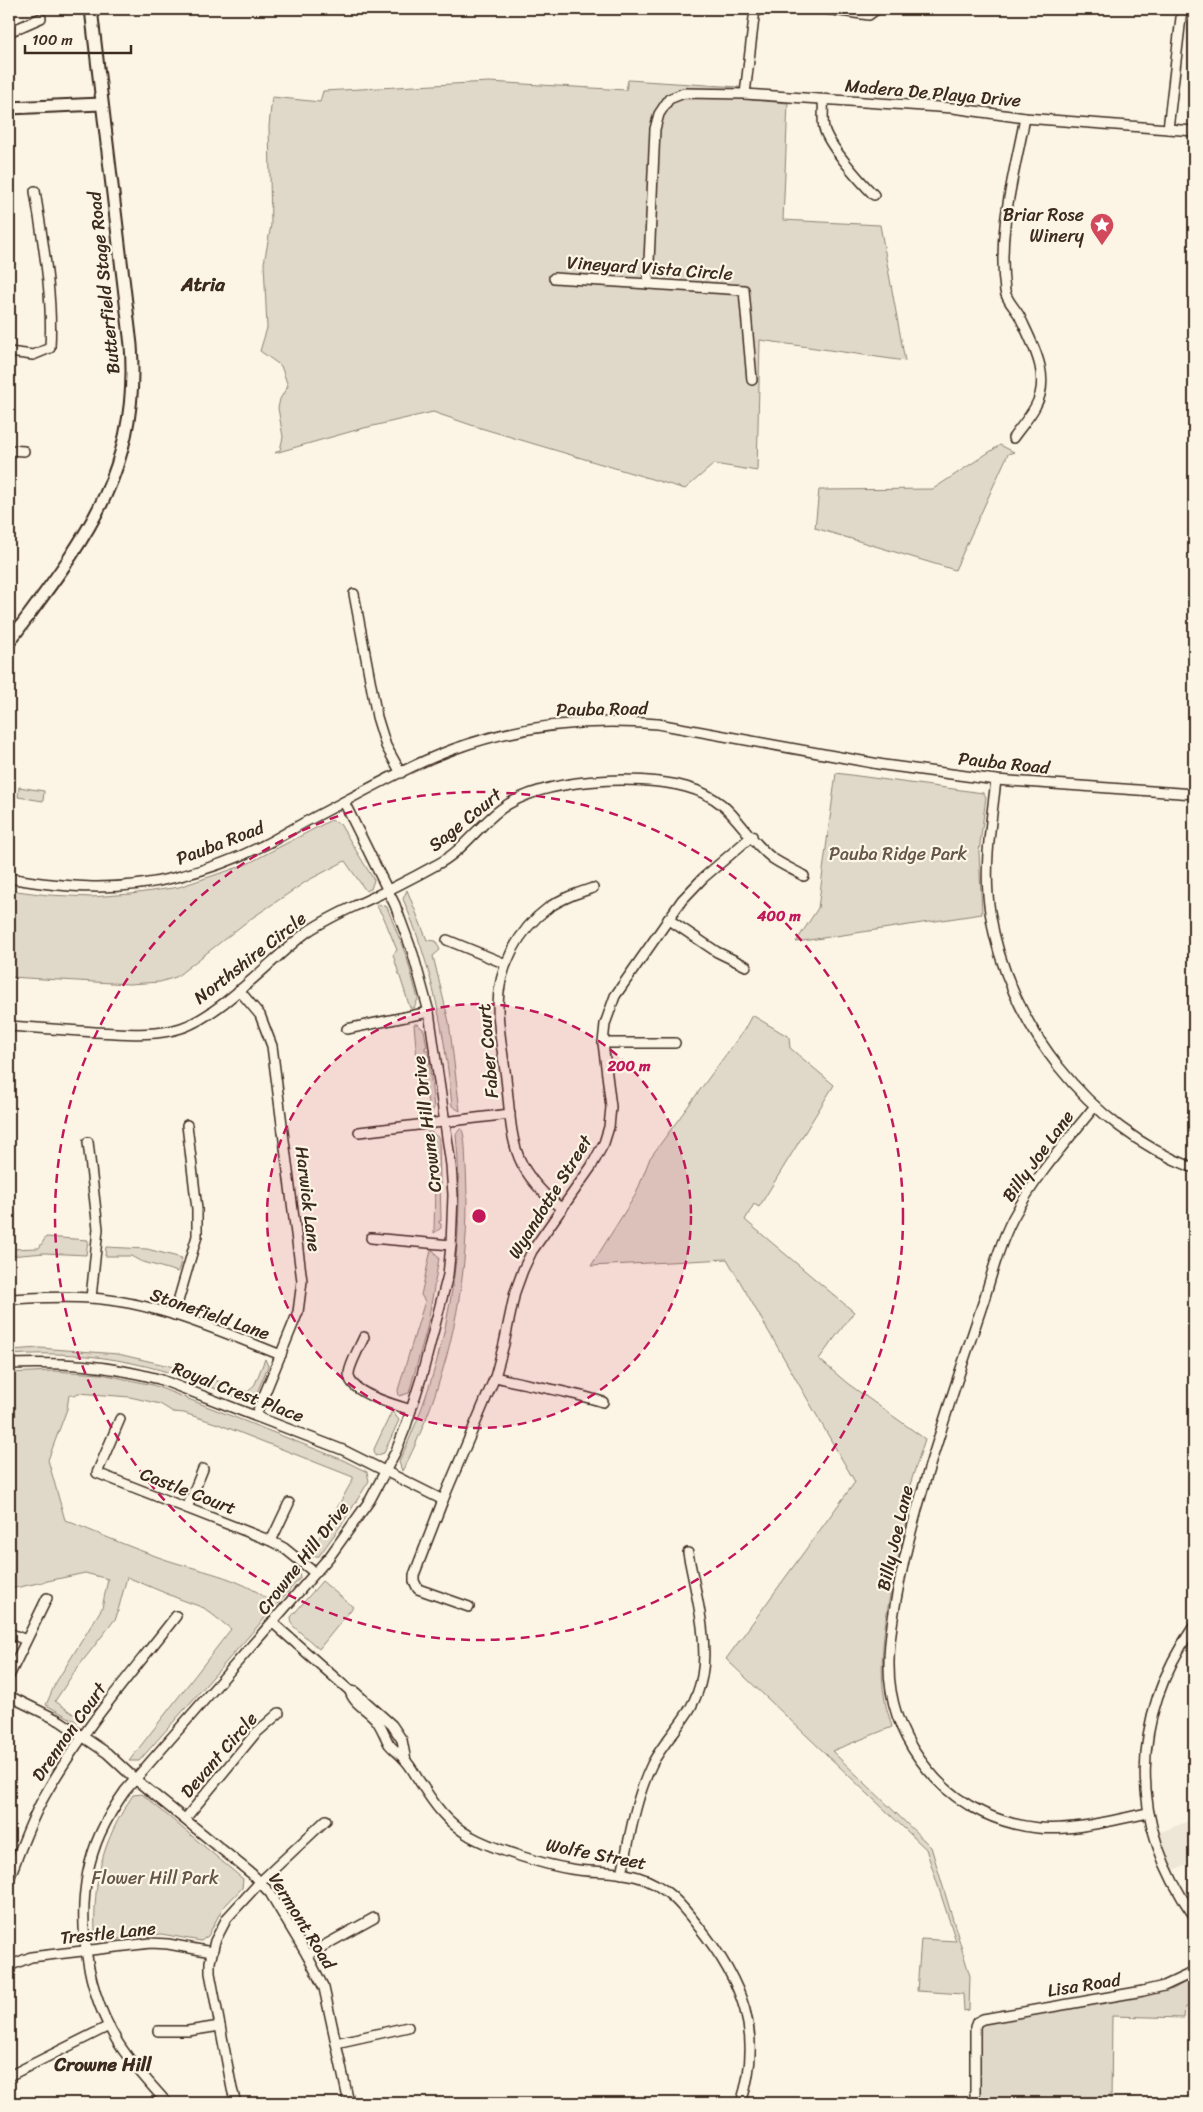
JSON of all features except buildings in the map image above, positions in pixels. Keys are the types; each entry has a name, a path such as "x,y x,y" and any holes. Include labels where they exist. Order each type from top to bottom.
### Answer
{"main road":[{"name":"Butterfield Stage Road","path":"9,642 84,536 114,477 126,433 132,365 91,9"},
{"path":"9,108 101,104"}],"street":[{"path":"745,94 755,9"},
{"path":"826,9 869,15 877,9"},
{"path":"1168,129 1182,9"},
{"path":"9,32 41,18"},
{"name":"Madera De Playa Drive","path":"648,284 655,129 659,114 670,99 684,93 745,94 953,108 1025,118 1194,131"},
{"path":"823,100 824,127 828,138 863,184 874,195"},
{"path":"1013,438 1035,408 1042,390 1042,377 1034,350 1018,314 1005,293 1003,246 1006,215 1025,118"},
{"path":"9,352 33,355 50,348 52,318 46,261 34,191"},
{"name":"Vineyard Vista Circle","path":"554,278 744,290 752,380"},
{"path":"9,450 24,451"},
{"path":"354,594 378,717 386,746 401,773"},
{"name":"Pauba Road","path":"9,878 77,888 112,888 176,878 262,847 344,802 452,750 498,735 575,722 625,721 691,730 884,765 996,780 1194,794"},
{"name":"Sage Court","path":"387,890 450,856 493,815 518,798 544,789 627,780 685,787 703,793 718,801 737,818 772,858 804,876"},
{"path":"996,780 989,843 988,881 990,912 1005,968 1021,1008 1032,1028 1060,1067 1095,1106 1120,1126 1154,1148 1194,1168"},
{"name":"Crowne Hill Drive","path":"167,2103 132,2063 109,2026 99,2003 87,1951 84,1908 87,1880 99,1835 113,1808 135,1779 316,1573 370,1500 385,1472 411,1410 448,1276 453,1195 446,1122 429,1012 413,954 395,905 344,802"},
{"name":"Wyandotte Street","path":"469,1607 418,1589 414,1581 414,1574 442,1500 495,1377 515,1292 523,1270 532,1251 598,1156 609,1127 611,1107 602,1043 604,1024 615,996 668,919 703,878 752,836"},
{"name":"Faber Court","path":"562,1209 544,1195 530,1180 519,1160 513,1140 498,1021 500,988 506,964 514,947 536,917 565,898 593,888"},
{"name":"Northshire Circle","path":"9,1026 137,1034 161,1033 183,1028 203,1017 239,990 306,932 387,890"},
{"path":"668,919 717,952 746,966"},
{"path":"447,940 506,964"},
{"name":"Harwick Lane","path":"239,990 260,1014 272,1046 302,1280 298,1312 256,1415"},
{"path":"347,1029 429,1012"},
{"path":"602,1043 675,1043"},
{"name":"Billy Joe Lane","path":"1095,1106 1027,1194 1012,1221 993,1270 912,1522 893,1620 890,1658 891,1688 895,1708 913,1752 943,1787 968,1806 1015,1824 1040,1828 1088,1824 1148,1813"},
{"path":"359,1132 510,1114"},
{"path":"174,1315 197,1236 197,1209 187,1125"},
{"path":"88,1142 98,1229 91,1298"},
{"path":"371,1238 451,1245"},
{"name":"Stonefield Lane","path":"9,1299 91,1298 130,1304 174,1315 280,1355"},
{"path":"364,1337 348,1374 351,1384 361,1391 411,1410"},
{"name":"Royal Crest Place","path":"9,1364 72,1364 133,1372 185,1388 343,1450 442,1500"},
{"path":"495,1377 521,1384 574,1393 603,1402"},
{"name":"Castle Court","path":"120,1419 97,1473 271,1541 316,1573"},
{"path":"187,1508 203,1469"},
{"path":"271,1541 289,1503"},
{"path":"622,1874 638,1799 645,1780 654,1762 693,1706 703,1675 703,1642 688,1553"},
{"path":"9,1676 47,1598"},
{"name":"Drennon Court","path":"9,1880 44,1795 84,1736 176,1616"},
{"name":"Wolfe Street","path":"273,1623 350,1691 351,1697 377,1721 391,1746 406,1761 445,1818 472,1837 488,1845 555,1866 622,1874 652,1882 672,1895 704,1933 730,1970 741,1994 750,2039 749,2071 741,2103"},
{"path":"1194,1626 1170,1665 1153,1708 1146,1755 1148,1813 1154,1837 1175,1888 1194,1916"},
{"path":"9,1633 26,1640"},
{"name":"Vermont Road","path":"9,1696 60,1721 107,1753 135,1779 260,1882 270,1893 307,1954 324,1988 349,2103"},
{"name":"Devant Circle","path":"185,1819 255,1734 279,1713"},
{"path":"236,2103 210,1973 212,1952 220,1930 227,1918 260,1882 326,1820"},
{"path":"307,1954 374,1918"},
{"name":"Trestle Lane","path":"9,1966 31,1957 152,1943 212,1952"},
{"name":"Lisa Road","path":"975,2103 975,2027 977,2022 983,2019 1024,2011 1143,1991 1164,1986 1194,1972"},
{"path":"9,2076 109,2026"},
{"path":"158,2031 188,2031 220,2026"},
{"path":"336,2043 408,2026"}],"shaded area":[{"path":"1194,1819 1194,1862 1173,1870 1158,1833"}],"green space":[{"path":"628,80 739,87 744,95 752,100 788,103 783,220 880,225 905,361 760,340 757,471 714,464 685,489 433,412 360,429 275,453 280,450 283,437 278,408 280,399 288,386 281,366 260,351 267,328 264,263 271,225 269,126 272,97 320,102 323,91 489,82 626,90"},
{"path":"1000,445 1014,452 1008,454 955,570 815,528 819,490 933,489"},
{"name":"Pauba Ridge Park","path":"836,773 983,793 986,797 979,852 982,914 796,942 818,908"},
{"path":"19,787 44,791 43,801 18,797"},
{"path":"331,820 340,824 374,880 371,889 366,891 345,861 307,881 249,920 176,977 160,982 129,984 9,977 9,890 48,895 91,897 131,894 179,887 245,865"},
{"path":"407,890 427,940 436,941 440,950 433,956 449,1022 460,1111 452,1106 436,1000 422,950 403,899"},
{"path":"376,905 387,907 407,958 418,999 414,1008 410,1008 393,955 397,950 384,918"},
{"path":"752,1015 789,1037 790,1048 834,1085 759,1207 754,1204 745,1220 854,1312 819,1359 847,1383 925,1439 904,1503 911,1506 889,1603 882,1654 882,1678 892,1727 832,1751 931,1847 970,1976 969,2010 964,2011 963,1994 917,1991 921,1939 956,1941 926,1849 726,1659 855,1482 727,1259 591,1266 636,1194 650,1158 744,1030"},
{"path":"414,1024 417,1024 424,1030 427,1047 425,1047 425,1050 428,1050 434,1108 430,1115 423,1074 418,1071"},
{"path":"461,1128 465,1147 467,1200 464,1264 460,1296 454,1327 437,1389 418,1438 402,1471 399,1462 416,1423 430,1383 450,1303 459,1219 456,1134"},
{"path":"427,1132 431,1132 439,1138 441,1221 439,1223 441,1228 434,1233 435,1182 427,1179"},
{"path":"46,1237 88,1240 86,1255 45,1253 9,1256 9,1249 39,1248"},
{"path":"106,1247 147,1249 182,1258 178,1272 140,1261 131,1256 105,1256"},
{"path":"431,1250 439,1258 427,1328 409,1393 399,1396 398,1390 425,1301 421,1295"},
{"path":"40,1348 118,1354 176,1366 248,1392 255,1384 265,1359 268,1366 255,1398 247,1402 188,1379 131,1363 72,1355 9,1355 9,1350"},
{"path":"53,1371 102,1374 153,1385 343,1460 367,1472 369,1481 319,1556 311,1557 311,1550 331,1519 353,1477 218,1424 184,1413 173,1412 160,1404 130,1397 78,1393 69,1395 67,1409 48,1460 65,1520 149,1554 232,1580 270,1601 299,1570 300,1578 139,1761 129,1761 231,1629 204,1608 127,1577 116,1618 75,1671 55,1701 79,1718 80,1721 77,1722 46,1705 55,1684 102,1608 108,1579 85,1573 15,1588 9,1585 9,1373"},
{"path":"392,1411 399,1420 384,1453 375,1456 374,1449"},
{"path":"322,1581 353,1607 319,1649 292,1625 291,1617"},
{"name":"Flower Hill Park","path":"142,1794 243,1879 242,1888 222,1909 208,1936 201,1941 161,1934 102,1941 95,1935 98,1879 107,1845 122,1812 133,1795"},
{"path":"1194,1977 1194,2003 1185,2008 1184,2018 1112,2016 1111,2103 978,2103 979,2030 981,2025 987,2021 1107,2002 1173,1989"}],"place":[{"name":"Briar Rose Winery","path":"1102,246"}],"district":[{"name":"Atria","path":"203,284"},
{"name":"Crowne Hill","path":"103,2064"}]}
